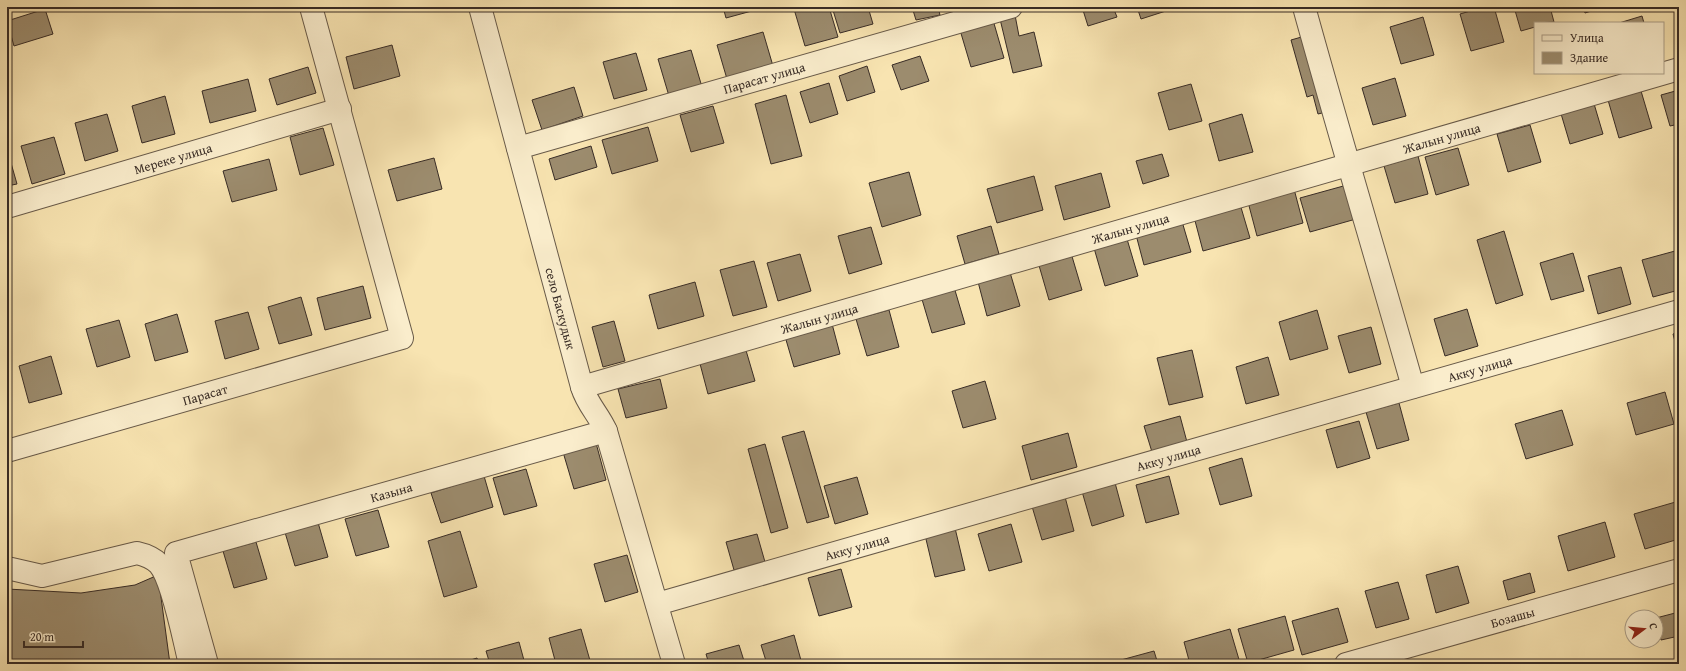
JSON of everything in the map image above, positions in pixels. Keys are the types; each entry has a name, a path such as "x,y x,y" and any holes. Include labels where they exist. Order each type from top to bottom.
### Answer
{"street":[{"path":"311,7 340,110"},
{"name":"село Баскудык","path":"480,7 582,387 585,397 599,416 606,431 657,604"},
{"name":"Парасат улица","path":"518,148 1011,7"},
{"path":"1304,7 1332,109 1350,164 1413,387"},
{"name":"Жалын улица","path":"1664,73 1679,69"},
{"name":"Жалын улица","path":"582,387 1662,74"},
{"name":"Мереке улица","path":"7,207 340,110"},
{"name":"Парасат","path":"7,451 402,338 340,110"},
{"name":"Акку улица","path":"657,604 1679,311"},
{"name":"Казына","path":"207,664 176,553 606,431"},
{"path":"7,568 42,576 137,553 146,555 160,565 169,582 190,664"},
{"name":"Бозашы","path":"1346,664 1679,570"},
{"path":"657,604 672,664"}],"building":[{"path":"723,7 759,7 759,9 726,18"},
{"path":"801,7 829,7 838,37 805,46 794,9"},
{"path":"832,7 868,7 873,24 840,33"},
{"path":"912,7 938,7 940,15 916,20"},
{"path":"1082,7 1113,7 1117,17 1088,26"},
{"path":"1137,7 1168,7 1169,10 1141,19"},
{"path":"1484,7 1494,7 1504,42 1471,51 1460,14"},
{"path":"1514,7 1550,7 1554,22 1534,22 1534,27 1521,31"},
{"path":"1583,7 1604,7 1585,13"},
{"path":"45,9 53,34 14,46 7,21"},
{"path":"1015,15 1019,36 1034,32 1042,66 1013,73 1000,19"},
{"path":"1642,16 1644,22 1622,22"},
{"path":"1423,17 1434,55 1401,64 1390,27"},
{"path":"993,20 1004,58 971,67 960,30"},
{"path":"763,32 773,66 727,79 717,45"},
{"path":"1305,36 1326,112 1318,114 1313,95 1307,97 1291,40"},
{"path":"392,45 400,76 354,89 346,57"},
{"path":"691,50 702,87 669,96 658,59"},
{"path":"636,53 647,90 614,99 603,62"},
{"path":"920,56 929,81 901,90 892,65"},
{"path":"867,66 875,92 847,101 839,76"},
{"path":"308,67 316,93 277,105 269,79"},
{"path":"1395,78 1406,116 1373,125 1362,88"},
{"path":"248,79 256,111 210,123 202,91"},
{"path":"829,83 838,114 810,123 800,92"},
{"path":"1191,84 1202,121 1169,130 1158,93"},
{"path":"574,87 583,116 542,130 532,100"},
{"path":"1679,90 1679,124 1670,126 1661,95"},
{"path":"1641,91 1652,128 1619,138 1608,100"},
{"path":"786,95 802,156 771,164 755,104"},
{"path":"165,96 175,134 142,143 132,106"},
{"path":"1592,97 1603,134 1570,144 1559,107"},
{"path":"713,106 724,143 691,152 680,115"},
{"path":"107,114 118,151 85,161 75,123"},
{"path":"1242,114 1253,152 1219,161 1209,124"},
{"path":"1530,125 1541,162 1508,172 1497,134"},
{"path":"648,127 658,161 612,174 602,140"},
{"path":"323,128 334,165 300,175 290,137"},
{"path":"54,137 65,174 32,184 21,146"},
{"path":"591,146 597,167 555,180 549,159"},
{"path":"1458,148 1469,185 1436,195 1425,157"},
{"path":"7,149 17,184 7,186"},
{"path":"1162,154 1169,176 1143,184 1136,161"},
{"path":"1418,156 1428,194 1395,203 1384,166"},
{"path":"434,158 442,189 397,201 388,170"},
{"path":"269,159 277,190 232,202 223,171"},
{"path":"909,172 921,215 882,227 869,183"},
{"path":"1101,173 1110,207 1064,220 1055,186"},
{"path":"1034,176 1043,210 997,223 987,189"},
{"path":"1347,185 1356,219 1310,232 1300,198"},
{"path":"1294,189 1303,223 1257,236 1248,202"},
{"path":"1240,204 1250,238 1203,251 1194,217"},
{"path":"1181,218 1191,252 1144,265 1135,231"},
{"path":"991,226 999,254 965,264 957,236"},
{"path":"871,227 882,264 849,274 838,236"},
{"path":"1504,231 1523,295 1496,304 1477,240"},
{"path":"1127,239 1138,276 1105,286 1094,248"},
{"path":"1675,251 1679,264 1679,290 1653,297 1642,260"},
{"path":"1071,253 1082,290 1049,300 1038,262"},
{"path":"1573,253 1584,291 1551,300 1540,263"},
{"path":"800,254 811,291 778,301 767,263"},
{"path":"754,261 767,307 733,316 720,270"},
{"path":"1621,267 1631,304 1598,314 1588,276"},
{"path":"1009,269 1020,306 987,316 977,278"},
{"path":"695,282 704,316 658,329 649,295"},
{"path":"363,286 371,318 325,330 317,298"},
{"path":"954,287 965,324 932,333 921,296"},
{"path":"301,297 312,335 279,344 268,307"},
{"path":"1467,309 1478,346 1445,356 1434,319"},
{"path":"889,310 899,347 867,356 856,319"},
{"path":"1317,310 1328,349 1290,360 1279,322"},
{"path":"248,312 259,349 225,359 215,321"},
{"path":"177,314 188,352 155,361 145,324"},
{"path":"119,320 130,357 97,367 86,329"},
{"path":"831,320 840,354 794,367 784,333"},
{"path":"614,321 625,361 603,367 592,327"},
{"path":"1371,327 1381,364 1349,373 1338,336"},
{"path":"1679,332 1679,357 1673,334"},
{"path":"745,347 755,381 708,394 699,360"},
{"path":"1192,350 1203,397 1169,405 1157,358"},
{"path":"51,356 62,394 29,403 19,366"},
{"path":"1268,357 1279,395 1246,404 1236,367"},
{"path":"660,379 667,408 626,418 618,389"},
{"path":"985,381 996,419 963,428 952,391"},
{"path":"1665,392 1674,424 1636,435 1627,403"},
{"path":"1399,403 1409,440 1377,449 1366,412"},
{"path":"1562,410 1573,445 1526,459 1515,424"},
{"path":"1180,416 1187,442 1152,452 1144,426"},
{"path":"1359,421 1370,458 1337,468 1326,430"},
{"path":"804,431 829,517 807,523 782,437"},
{"path":"1068,433 1077,467 1031,480 1022,446"},
{"path":"596,443 606,480 574,489 563,452"},
{"path":"765,444 788,528 771,533 748,449"},
{"path":"1242,458 1252,496 1220,505 1209,468"},
{"path":"526,469 537,506 504,515 493,478"},
{"path":"484,476 493,507 441,523 431,493"},
{"path":"1169,476 1179,514 1146,523 1136,485"},
{"path":"857,477 868,514 835,524 824,486"},
{"path":"1114,479 1124,516 1092,526 1081,488"},
{"path":"1064,493 1074,531 1042,540 1031,503"},
{"path":"1679,501 1679,539 1645,549 1634,514"},
{"path":"378,510 389,547 356,556 345,519"},
{"path":"317,519 328,557 295,566 284,529"},
{"path":"1605,522 1615,557 1568,571 1558,536"},
{"path":"1011,524 1022,562 989,571 978,534"},
{"path":"955,528 965,570 935,577 925,535"},
{"path":"460,531 477,587 444,597 428,541"},
{"path":"757,534 765,562 734,570 726,542"},
{"path":"256,542 267,579 234,588 223,551"},
{"path":"627,555 638,592 605,602 594,564"},
{"path":"1458,566 1469,603 1436,613 1426,575"},
{"path":"841,569 852,607 819,616 808,578"},
{"path":"1530,573 1535,592 1508,600 1503,581"},
{"path":"158,575 170,664 7,664 7,589 81,593 135,585"},
{"path":"1398,582 1409,619 1376,628 1365,591"},
{"path":"1338,608 1348,642 1302,655 1292,621"},
{"path":"1679,612 1679,636 1664,639 1664,616"},
{"path":"1285,616 1294,650 1248,663 1238,629"},
{"path":"581,629 591,664 556,664 549,638"},
{"path":"1230,629 1240,663 1190,664 1184,642"},
{"path":"794,635 802,664 767,664 761,645"},
{"path":"519,642 525,664 490,664 486,651"},
{"path":"739,645 745,664 709,664 706,654"},
{"path":"1154,651 1158,664 1122,664 1121,660"},
{"path":"477,658 479,664 458,664"}]}
